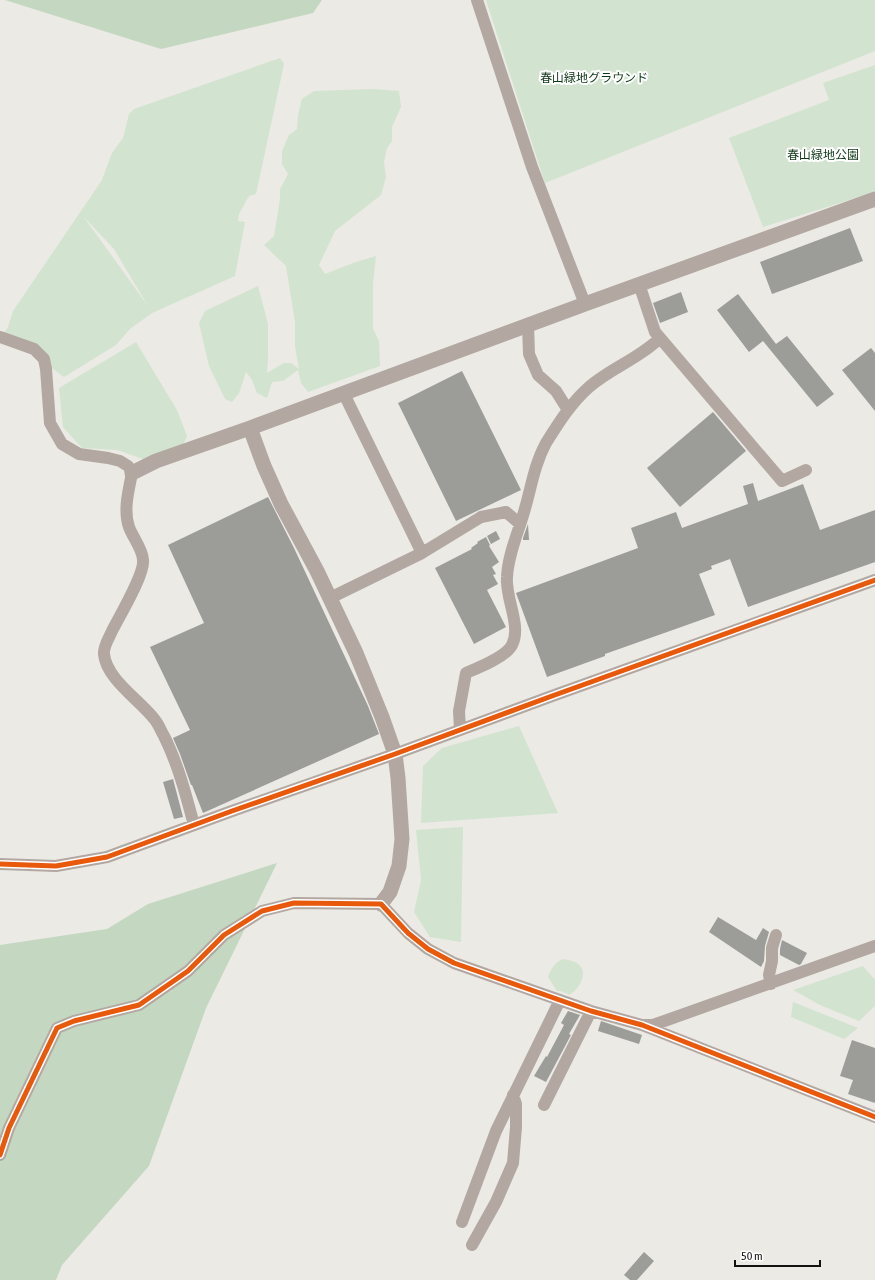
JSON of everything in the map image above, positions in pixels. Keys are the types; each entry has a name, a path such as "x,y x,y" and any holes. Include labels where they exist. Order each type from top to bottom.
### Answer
{"street":[{"path":"477,0 532,167 585,304"},
{"path":"132,473 156,461 344,394 639,284 875,199"},
{"path":"639,284 655,332 782,481 806,470"},
{"path":"528,325 529,354 538,375 556,391 568,410"},
{"path":"0,337 34,349 44,358 50,423 62,444 79,454 120,461 128,466 132,473 126,515 129,527 144,560 142,570 137,581 107,640 104,653 108,669 122,686 156,720 168,744 182,782 194,825"},
{"path":"460,730 459,711 466,673 500,657 512,646 516,630 506,577 513,544 524,512 532,477 546,445 568,410 588,388 614,369 638,356 660,338"},
{"path":"344,394 422,553"},
{"path":"250,428 264,466 281,504 317,571 356,652 395,754 402,839 399,866 390,892 381,904"},
{"path":"330,598 422,553 481,517 506,512 520,524"},
{"path":"0,864 56,866 107,857 875,580"},
{"path":"0,1155 9,1128 57,1028 74,1021 139,1005 188,971 224,935 262,911 294,903 381,904 408,933 428,948 454,963 591,1011 642,1025 875,1117"},
{"path":"771,984 769,975 772,961 772,948 776,935"},
{"path":"642,1025 653,1025 875,946"},
{"path":"462,1222 496,1131 560,1000"},
{"path":"544,1104 591,1011"},
{"path":"472,1245 496,1202 513,1162 516,1104 513,1095"}],"green space":[{"path":"5,0 322,0 313,13 161,49"},
{"name":"春山緑地グラウンド","path":"486,0 875,0 875,51 545,183"},
{"path":"280,58 284,64 256,194 249,196 239,214 238,221 245,222 235,276 152,313 130,329 116,345 64,377 4,333 8,327 13,311 102,180 112,153 123,138 129,114 134,109","holes":["83,216 114,249 148,306"]},
{"name":"春山緑地公園","path":"875,65 875,192 763,227 729,138 829,100 823,83"},
{"path":"373,89 399,91 401,107 392,127 392,141 387,148 384,162 386,177 381,195 335,231 319,265 325,274 376,256 373,284 373,329 379,341 380,366 308,392 301,383 298,370 283,381 272,382 267,398 257,393 252,380 246,372 239,393 232,402 225,399 209,366 199,323 205,311 258,286 268,324 267,373 284,363 291,363 299,369 295,346 295,322 286,266 264,245 274,236 280,199 280,189 288,174 282,164 282,151 289,135 297,129 298,115 302,99 314,91"},
{"path":"136,342 177,410 187,436 183,445 143,459 117,450 82,448 63,427 59,388"},
{"path":"519,726 558,813 421,823 423,766 442,748"},
{"path":"463,827 461,942 430,937 414,912 421,880 416,830"},
{"path":"277,863 206,1008 149,1166 62,1265 56,1280 0,1280 0,945 107,929 148,904"},
{"path":"563,959 577,963 583,971 581,983 576,990 569,995 561,991 557,991 548,977 553,966"},
{"path":"863,966 875,980 875,1006 859,1021 820,1005 793,990"},
{"path":"793,1002 858,1028 844,1039 791,1017"}],"building":[{"path":"850,228 863,261 772,294 760,262"},
{"path":"681,292 688,312 660,323 653,303"},
{"path":"738,294 776,344 787,336 834,394 817,407 763,341 749,352 717,310"},
{"path":"871,348 875,353 875,411 842,370"},
{"path":"462,371 521,490 456,521 398,403"},
{"path":"713,412 746,451 680,507 647,468"},
{"path":"753,483 758,501 803,484 820,530 875,510 875,562 748,607 730,559 711,566 712,569 699,574 715,615 605,654 605,656 547,677 516,593 638,548 631,528 676,512 682,528 748,504 743,486"},
{"path":"268,497 294,548 368,706 379,734 203,813 173,738 190,730 150,647 204,623 168,545"},
{"path":"528,524 529,540 523,540 523,538"},
{"path":"496,531 500,539 491,544 487,536"},
{"path":"486,537 490,545 489,546 499,562 492,567 496,574 493,575 498,584 487,590 506,627 474,644 435,568 472,549 471,548 478,543 477,542"},
{"path":"173,779 183,817 174,819 163,782"},
{"path":"718,917 756,940 763,928 769,932 765,946 764,961 761,967 709,932"},
{"path":"782,940 807,953 801,964 799,965 780,955"},
{"path":"568,1011 580,1015 569,1034 571,1035 546,1082 534,1076 546,1056 547,1057 564,1025 561,1023"},
{"path":"601,1021 642,1035 639,1044 598,1031"},
{"path":"852,1040 875,1048 875,1103 848,1094 853,1080 840,1076"},
{"path":"644,1252 654,1261 637,1280 630,1280 624,1275"}],"cycle path":[{"path":"0,864 56,866 107,857 875,580"},
{"path":"0,1155 9,1128 57,1028 74,1021 139,1005 188,971 224,935 262,911 294,903 381,904 408,933 428,949 454,963 591,1011 642,1025 875,1117"}]}
